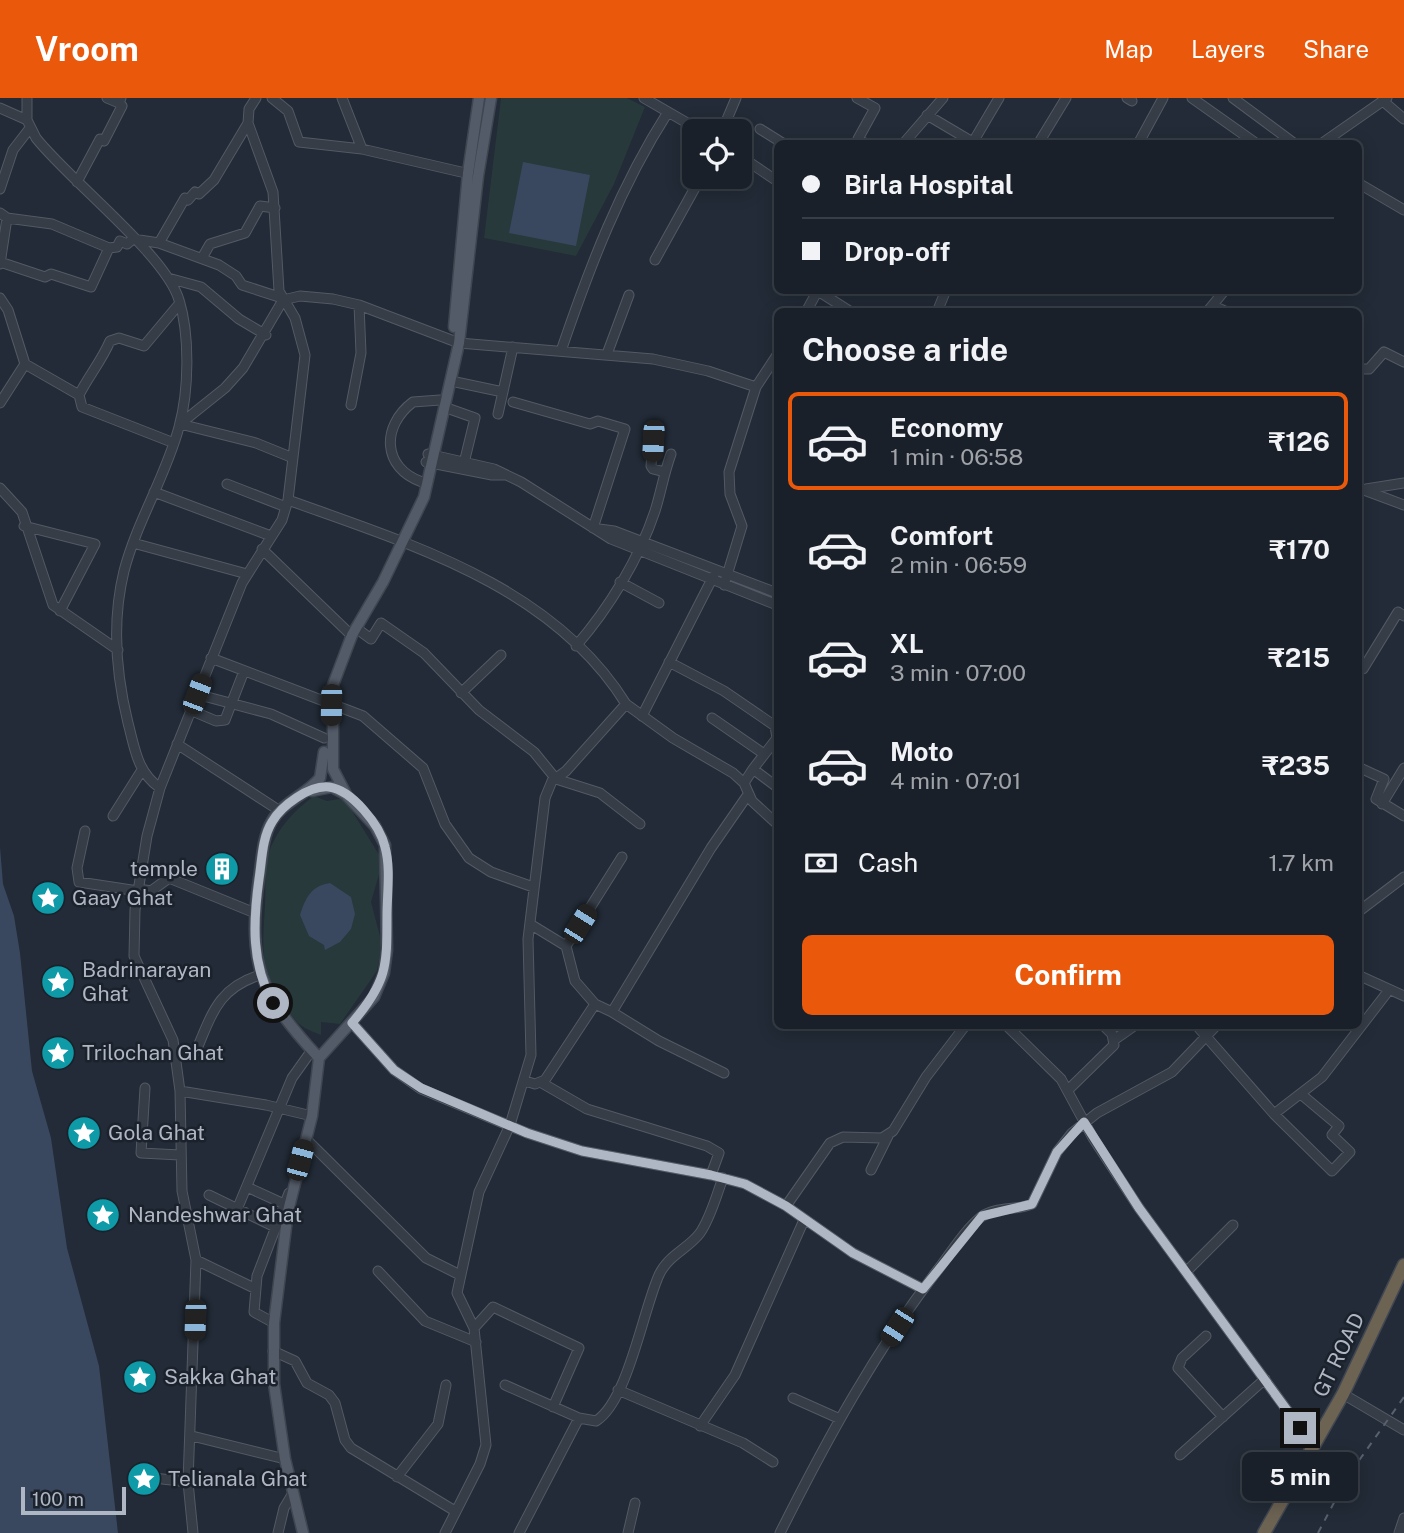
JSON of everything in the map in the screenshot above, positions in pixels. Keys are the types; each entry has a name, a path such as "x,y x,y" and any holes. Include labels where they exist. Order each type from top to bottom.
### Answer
{"highway":[{"name":"GT ROAD","path":"1265,1533 1346,1396 1404,1265"},
{"name":"GT ROAD","path":"1274,1533 1404,1283"}],"main road":[{"path":"442,403 451,381 456,341 480,98"},
{"path":"473,174 491,98"},
{"path":"303,1533 285,1459 275,1395 273,1351 274,1323 294,1182 312,1116 315,1054 284,1020 260,975 255,913 267,832 280,811 320,778 324,764 328,703 340,660 352,630 418,514 456,341"},
{"path":"401,541 430,459"},
{"path":"328,703 332,769 347,796"},
{"path":"303,794 322,787 332,787 347,796 376,825 387,855 387,950 384,973 374,997 352,1023 315,1054"}],"street":[{"path":"0,189 13,150 28,124 27,98"},
{"path":"77,182 100,139 104,141 122,106 120,101 107,98"},
{"path":"193,1533 188,1482 192,1436 196,1260 182,1191 180,1091 173,1040 134,956 138,890 147,836 160,788 247,574 287,504 305,355 295,318 283,299 271,183 248,123 249,109 256,98"},
{"path":"272,98 288,111 299,142 362,149 473,174"},
{"path":"342,98 362,149"},
{"path":"644,98 682,120"},
{"path":"727,119 736,98"},
{"path":"857,98 874,108 860,140"},
{"path":"906,140 943,98"},
{"path":"976,140 999,98"},
{"path":"1140,140 1163,98"},
{"path":"1192,98 1251,140"},
{"path":"1233,98 1290,140"},
{"path":"1327,140 1385,99 1404,119"},
{"path":"1040,140 1062,100"},
{"path":"0,108 28,124 47,152 168,278 180,303 186,346 180,424 133,543 120,593 118,650 126,714 142,770 160,788"},
{"path":"561,351 608,221 636,165 668,112"},
{"path":"927,115 969,140"},
{"path":"159,243 185,198 188,200 195,192 198,194 214,180 248,123"},
{"path":"760,130 777,140"},
{"path":"752,164 774,179"},
{"path":"1362,185 1404,211"},
{"path":"655,260 694,189"},
{"path":"202,258 210,244 245,233 260,206 275,208"},
{"path":"109,248 91,287 51,274 45,277 0,262 4,215 52,224 109,248 117,247 120,241 127,244 133,239 159,243 202,258 236,276 242,285 283,299 306,296 359,305 456,341 607,354 690,366 756,387"},
{"path":"168,278 201,287 239,319 266,335"},
{"path":"823,294 845,308"},
{"path":"1211,308 1222,294"},
{"path":"607,354 629,295"},
{"path":"0,298 8,310 25,364 79,395"},
{"path":"180,424 225,388 243,369 266,335 283,299"},
{"path":"174,443 82,407 79,395 92,370 99,366 110,341 119,338 144,346 180,303"},
{"path":"351,405 361,347 359,305"},
{"path":"498,414 513,348"},
{"path":"1362,369 1369,369 1384,352 1404,362"},
{"path":"724,585 742,526 730,494 729,472 756,387 774,360"},
{"path":"0,403 25,364"},
{"path":"451,381 503,393"},
{"path":"422,482 407,477 397,467 391,433 393,422 414,402 442,403 475,418 464,463"},
{"path":"513,402 590,424 598,421 625,429 593,528"},
{"path":"180,424 230,439 256,443 293,458"},
{"path":"653,441 651,466 653,470 664,472"},
{"path":"576,646 593,626 640,546 655,511 671,454"},
{"path":"430,459 464,463 507,475 593,528 714,575 728,575 774,592"},
{"path":"430,459 492,475 507,475"},
{"path":"1362,491 1404,483"},
{"path":"227,484 401,541 503,588 576,646 608,678 626,704 744,783 747,796 774,821"},
{"path":"0,488 22,512 24,526 49,598 60,611 118,650"},
{"path":"1362,491 1404,505"},
{"path":"154,492 271,536"},
{"path":"24,526 95,544 60,611"},
{"path":"133,543 247,574"},
{"path":"262,549 352,630 371,639 381,623 424,653 461,693 534,752 556,779 600,793 640,824"},
{"path":"714,575 724,585 774,604"},
{"path":"642,716 714,575"},
{"path":"620,582 659,603"},
{"path":"1363,669 1398,612 1404,616"},
{"path":"461,693 501,656"},
{"path":"211,658 363,716 423,768 445,824 469,858 491,872 533,887"},
{"path":"669,662 724,691 771,721 774,726"},
{"path":"190,710 221,721 228,717 244,671"},
{"path":"197,694 231,706 271,715 324,738"},
{"path":"445,1533 480,1464 486,1445 474,1328 459,1301 460,1275 479,1192 510,1125 525,1081 532,1037 528,982 530,924 545,798 549,786 626,704"},
{"path":"712,718 764,754"},
{"path":"744,783 774,742"},
{"path":"177,744 280,811"},
{"path":"1382,804 1404,768"},
{"path":"753,769 774,785"},
{"path":"1362,769 1384,779 1376,796 1382,804 1404,816"},
{"path":"113,816 142,770"},
{"path":"612,1012 711,848 747,796"},
{"path":"85,831 77,868 79,882 151,891 169,878 255,913"},
{"path":"566,946 622,858"},
{"path":"1362,909 1404,877"},
{"path":"530,924 566,946 575,981 595,1004 724,1073"},
{"path":"196,1051 216,1003 240,981 260,975"},
{"path":"1362,977 1404,996"},
{"path":"1362,983 1404,1002"},
{"path":"1362,1028 1386,994"},
{"path":"542,1083 595,1004"},
{"path":"352,1023 409,1082 510,1125 582,1151 711,1175 755,1189 786,1206 853,1253 923,1289"},
{"path":"871,1170 889,1135 926,1077 963,1029"},
{"path":"1010,1029 1068,1090 1112,1168 1314,1447"},
{"path":"1106,1029 1114,1040"},
{"path":"1068,1090 1111,1049 1114,1040 1130,1029"},
{"path":"1199,1029 1274,1114 1332,1171 1350,1152 1332,1135 1339,1126 1302,1095"},
{"path":"780,1533 840,1419 923,1289 982,1216 1032,1204 1057,1152 1084,1122 1172,1072 1213,1029"},
{"path":"1274,1114 1302,1095 1346,1050 1361,1029"},
{"path":"238,1207 292,1078 315,1054"},
{"path":"525,1081 542,1083 576,1105 707,1146 719,1153 711,1175"},
{"path":"145,1088 141,1153 180,1155"},
{"path":"180,1091 312,1116"},
{"path":"786,1206 830,1143 843,1137 873,1139 889,1135"},
{"path":"306,1139 426,1258 460,1275"},
{"path":"505,1385 579,1418 591,1421 600,1419 618,1390 659,1274 672,1257 701,1232 723,1178"},
{"path":"274,1323 254,1312 254,1288 294,1182"},
{"path":"247,1187 284,1204"},
{"path":"209,1195 275,1227"},
{"path":"700,1426 732,1379 804,1220"},
{"path":"1186,1272 1233,1224"},
{"path":"196,1260 254,1288"},
{"path":"378,1271 425,1321 476,1342"},
{"path":"474,1328 493,1307 579,1348 553,1407"},
{"path":"1206,1336 1179,1362 1178,1368 1223,1417"},
{"path":"273,1351 295,1361 307,1383 329,1395 335,1403 347,1444 455,1511"},
{"path":"1180,1455 1265,1379"},
{"path":"397,1477 438,1424 446,1385"},
{"path":"618,1390 743,1443 773,1462"},
{"path":"1346,1396 1404,1430"},
{"path":"793,1398 840,1419"},
{"path":"519,1533 579,1418"},
{"path":"192,1436 285,1459"},
{"path":"154,1478 188,1482"},
{"path":"278,1533 284,1508 293,1493"},
{"path":"628,1533 635,1503"},
{"path":"1399,1533 1404,1518"}],"shaded area":[{"path":"501,98 627,98 645,107 614,184 576,256 484,238"},
{"path":"314,796 327,801 344,798 383,861 371,902 382,944 377,971 340,1024 321,1022 321,1035 300,1024 285,1006 270,980 263,945 266,870 270,850 285,824"}],"water":[{"path":"523,162 590,175 576,246 509,233"},
{"path":"0,847 3,884 14,916 20,953 32,1071 51,1138 67,1248 99,1366 118,1533 0,1533"},
{"path":"330,883 351,897 355,914 351,929 340,942 325,950 324,945 309,936 300,915 310,893"}],"railway":[{"path":"1318,1533 1348,1476 1404,1397"}],"place":[{"name":"temple","path":"222,869"},
{"name":"Gaay Ghat","path":"48,898"},
{"name":"Badrinarayan Ghat","path":"58,982"},
{"name":"Trilochan Ghat","path":"58,1053"},
{"name":"Gola Ghat","path":"84,1133"},
{"name":"Nandeshwar Ghat","path":"103,1215"},
{"name":"Sakka Ghat","path":"140,1377"},
{"name":"Telianala Ghat","path":"144,1479"}],"route":[{"path":"273,1003 260,975 255,931 255,913 267,832 272,821 288,804 303,794 322,787 332,787 347,796 376,825 387,855 387,950 384,973 374,997 352,1023 394,1070 409,1082 436,1096 553,1143 745,1184 786,1206 853,1253 923,1289 982,1216 1032,1204 1040,1193 1057,1152 1084,1122 1139,1208 1300,1428"}]}
